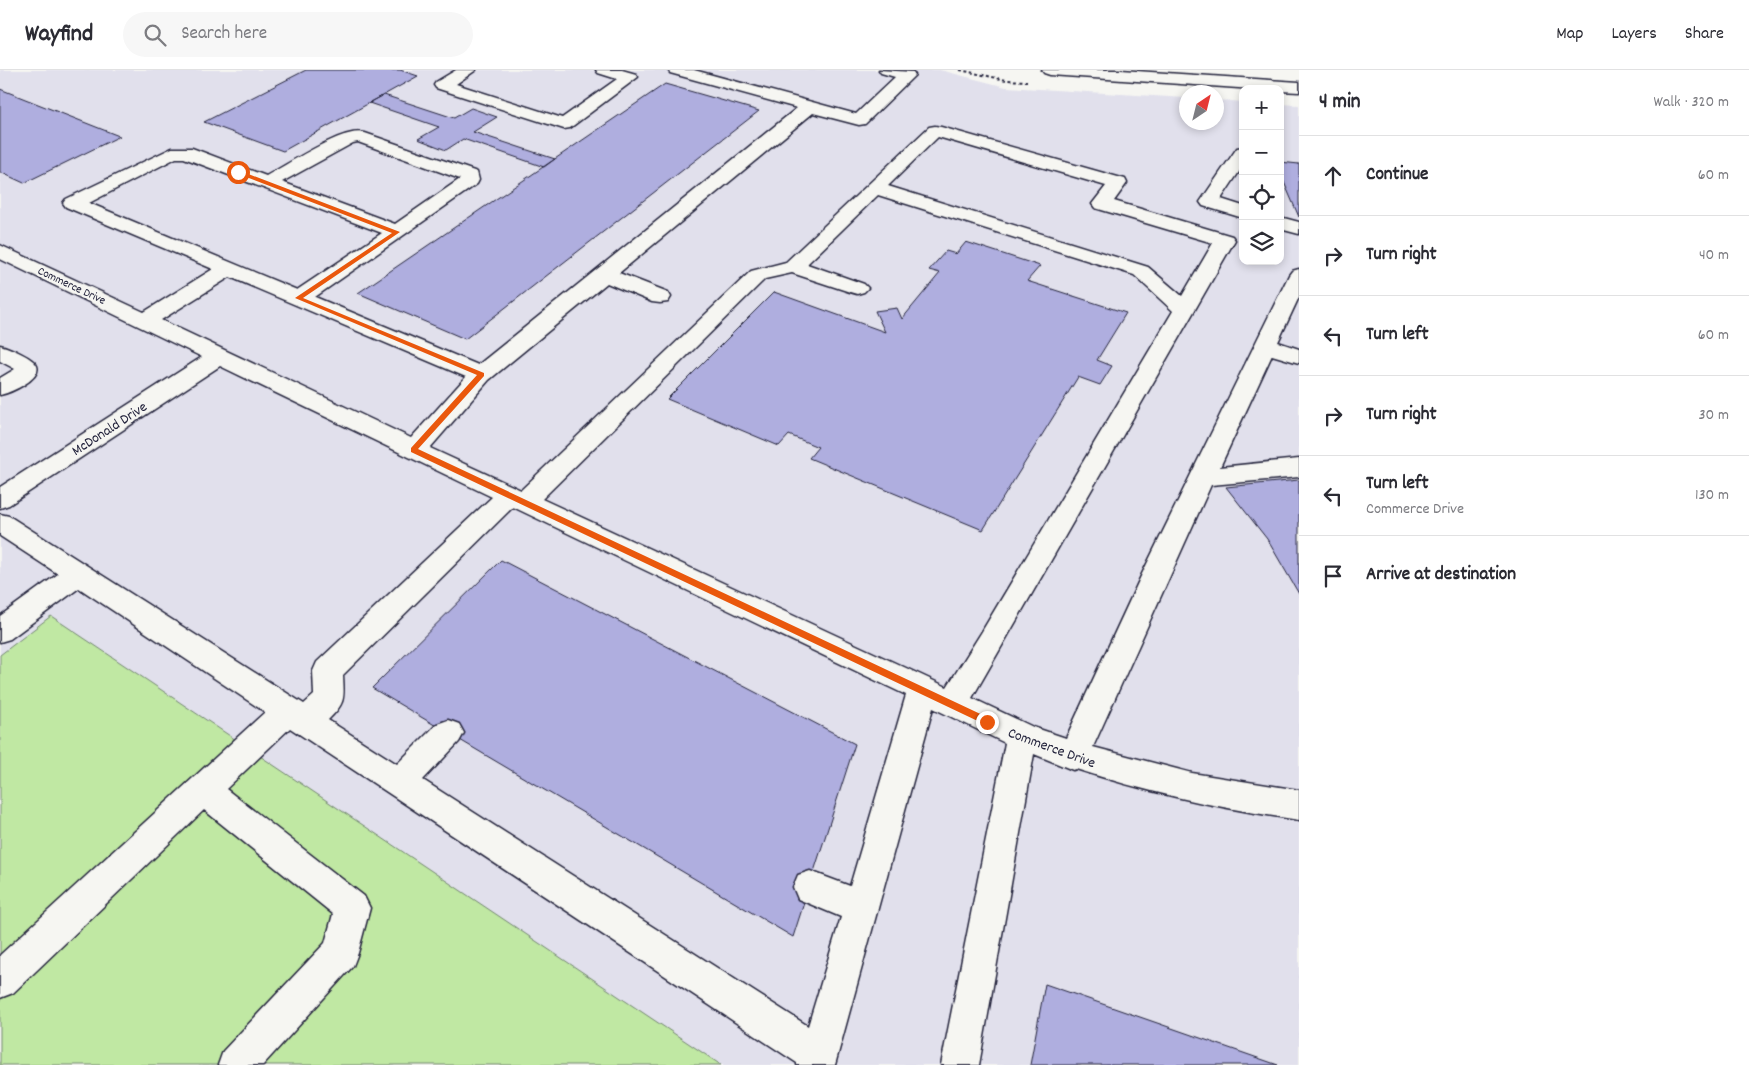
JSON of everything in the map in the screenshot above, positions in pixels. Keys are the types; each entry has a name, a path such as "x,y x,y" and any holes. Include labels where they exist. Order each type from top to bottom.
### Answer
{"street":[{"path":"468,70 442,85 564,124 630,77 604,70"},
{"path":"676,70 703,73 859,120 906,75 886,70"},
{"path":"1050,70 1290,89"},
{"path":"414,450 481,375 809,106"},
{"path":"0,523 78,574 297,716 400,783 817,1060 861,908 937,698 992,641 1225,240 1102,204 1118,183 935,131 793,266 758,275 328,671 329,700 297,716 203,790 0,980"},
{"path":"267,183 349,138 359,137 470,176 470,180 397,232 298,298"},
{"path":"397,232 186,152 172,152 73,203 481,375"},
{"path":"1239,158 1210,202 1239,211"},
{"path":"875,188 1141,271 1185,310"},
{"path":"1284,224 1299,228"},
{"name":"Commerce Drive","path":"0,251 218,357 937,698 1022,736 1073,756 1176,785 1230,796 1299,806"},
{"path":"793,266 857,288"},
{"path":"145,320 228,269"},
{"path":"604,274 660,297"},
{"path":"1073,756 1202,477 1299,275"},
{"path":"1265,345 1299,356"},
{"path":"0,352 26,366 26,370 22,375 0,388"},
{"name":"McDonald Drive","path":"0,499 218,357"},
{"path":"1202,477 1299,468"},
{"path":"0,631 78,574"},
{"path":"400,783 448,733"},
{"path":"960,1065 1022,736"},
{"path":"203,790 352,908 340,953 237,1065"},
{"path":"810,887 861,908"}],"shaded area":[{"path":"0,70 940,70 1006,87 1179,98 1179,130 1224,130 1224,101 1239,102 1239,265 1284,265 1284,104 1299,105 1299,1065 0,1065"}],"green space":[{"path":"51,616 721,1065 0,1065 0,655"}],"building":[{"path":"306,70 400,70 418,76 283,151 204,122"},
{"path":"665,84 759,111 465,339 358,293"},
{"path":"0,89 120,136 24,183 0,172"},
{"path":"384,95 454,118 471,108 497,117 473,132 555,159 544,167 463,139 446,150 418,139 439,127 369,103"},
{"path":"1284,162 1299,164 1299,217 1284,182"},
{"path":"966,242 1040,266 1027,281 1126,313 1097,360 1112,366 1100,385 1078,377 983,530 809,458 818,447 789,435 779,446 667,399 774,292 885,332 875,311 897,308 902,319 940,273 929,270 946,251 956,254"},
{"path":"1299,480 1299,594 1267,539 1226,487"},
{"path":"501,560 855,744 793,937 372,688"},
{"path":"1045,984 1278,1065 1030,1065"}],"route":[{"path":"238,172 397,232 298,298 481,375 414,450 987,722"}]}
